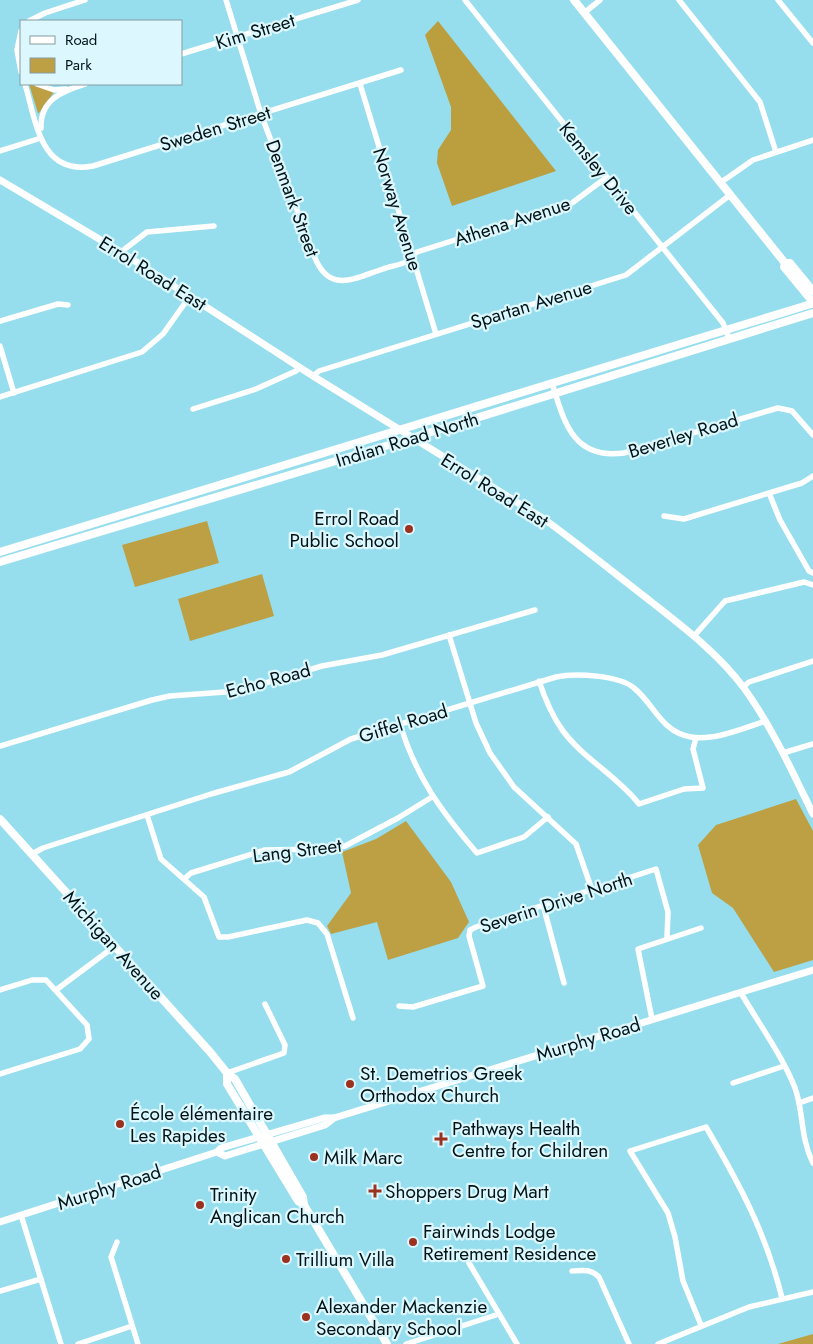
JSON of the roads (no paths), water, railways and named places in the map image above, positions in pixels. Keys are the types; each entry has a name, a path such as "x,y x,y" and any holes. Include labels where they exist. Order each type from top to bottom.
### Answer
{"main road":[{"path":"574,0 785,263 784,267 813,306"},
{"path":"785,263 790,263 813,291"},
{"name":"Indian Road North","path":"0,552 402,431 726,329 813,306"},
{"name":"Indian Road North","path":"0,562 412,438 729,338 813,306"},
{"name":"Michigan Avenue","path":"0,819 227,1074 235,1079 303,1196 304,1205 387,1344"},
{"name":"Michigan Avenue","path":"227,1074 227,1084 262,1145 298,1202 304,1205"}],"street":[{"path":"31,20 45,12 86,0"},
{"name":"Denmark Street","path":"226,0 261,114 320,270 326,276 340,281 350,280 408,261 412,255"},
{"name":"Kim Street","path":"182,54 358,0"},
{"name":"Kemsley Drive","path":"465,0 664,248 726,329 729,338"},
{"path":"584,13 600,0"},
{"path":"679,0 760,102 776,152"},
{"path":"778,0 811,36 813,43"},
{"path":"20,36 17,50 20,64"},
{"name":"Sweden Street","path":"25,85 46,149 54,158 67,166 85,168 401,70"},
{"name":"Norway Avenue","path":"360,84 436,334"},
{"path":"39,85 54,90 68,89"},
{"path":"0,151 41,138 41,121 46,106 58,94 82,85"},
{"path":"720,183 749,162 813,140"},
{"name":"Athena Avenue","path":"412,255 572,204 607,178"},
{"name":"Errol Road East","path":"0,180 121,252 313,376 544,519 694,636 721,662 743,687 766,721 813,814"},
{"name":"Spartan Avenue","path":"313,376 319,370 626,275 664,248 730,195"},
{"path":"121,252 147,232 214,226"},
{"path":"0,397 142,352 163,334 190,296"},
{"path":"0,321 58,304 68,304"},
{"path":"0,346 14,393"},
{"path":"193,409 256,389 296,372 300,367"},
{"name":"Beverley Road","path":"552,383 564,422 572,435 590,449 611,454 630,452 773,408 783,408 792,411 813,435"},
{"path":"664,516 684,519 802,483 813,476"},
{"path":"769,493 780,520 809,571 813,573"},
{"path":"694,636 720,605 728,599 804,582 813,585"},
{"name":"Echo Road","path":"0,746 152,700 170,696 239,691 322,666 382,655 535,610"},
{"path":"448,636 480,734 499,768 514,786 576,844 592,890"},
{"path":"743,687 749,682 813,661"},
{"name":"Giffel Road","path":"32,854 43,848 289,772 335,745 539,682 573,674 623,682 636,689 666,726 678,733 696,738 715,736 766,721"},
{"path":"539,682 551,712 563,731 629,791 638,804 684,789 703,788 693,749 696,738"},
{"path":"400,724 414,762 432,797 454,828 476,853 524,837 548,817"},
{"path":"783,753 813,744"},
{"name":"Lang Street","path":"184,879 191,873 257,852 282,849 324,849 345,846 398,818 432,797"},
{"path":"147,815 162,859 204,898 220,937 228,937 307,920 321,925 327,934 353,1018"},
{"name":"Severin Drive North","path":"399,1006 413,1007 483,986 470,940 470,930 480,924 656,869 668,912 667,938"},
{"path":"543,905 564,983"},
{"path":"652,1020 638,949 701,928"},
{"path":"56,990 115,946"},
{"name":"Murphy Road","path":"0,1222 217,1152 221,1148 324,1118 334,1118 813,970"},
{"path":"0,990 42,979 50,983 86,1025 89,1039 87,1044 80,1049 0,1074"},
{"path":"741,993 784,1066 799,1103 801,1126 813,1163"},
{"path":"227,1074 284,1053 285,1045 266,1004"},
{"path":"733,1083 784,1066"},
{"path":"799,1103 813,1098"},
{"name":"Murphy Road","path":"217,1152 225,1156 325,1125 334,1118"},
{"path":"701,1325 682,1281 675,1237 668,1213 630,1151 706,1127 746,1197 766,1244 782,1298"},
{"path":"21,1215 60,1344"},
{"path":"116,1242 111,1257 138,1344"},
{"path":"469,1263 517,1344"},
{"path":"572,1271 588,1270 599,1277 629,1344"},
{"path":"0,1291 41,1279"},
{"path":"658,1344 749,1307 813,1292"},
{"path":"406,1344 499,1314"},
{"path":"78,1344 132,1326"}],"place":[{"name":"Errol Road Public School","path":"409,529"},
{"name":"St. Demetrios Greek Orthodox Church","path":"350,1084"},
{"name":"École élémentaire Les Rapides","path":"120,1124"},
{"name":"Pathways Health Centre for Children","path":"441,1139"},
{"name":"Milk Marc","path":"314,1157"},
{"name":"Shoppers Drug Mart","path":"375,1191"},
{"name":"Trinity Anglican Church","path":"200,1205"},
{"name":"Fairwinds Lodge Retirement Residence","path":"413,1242"},
{"name":"Trillium Villa","path":"286,1259"},
{"name":"Alexander Mackenzie Secondary School","path":"306,1317"}]}
